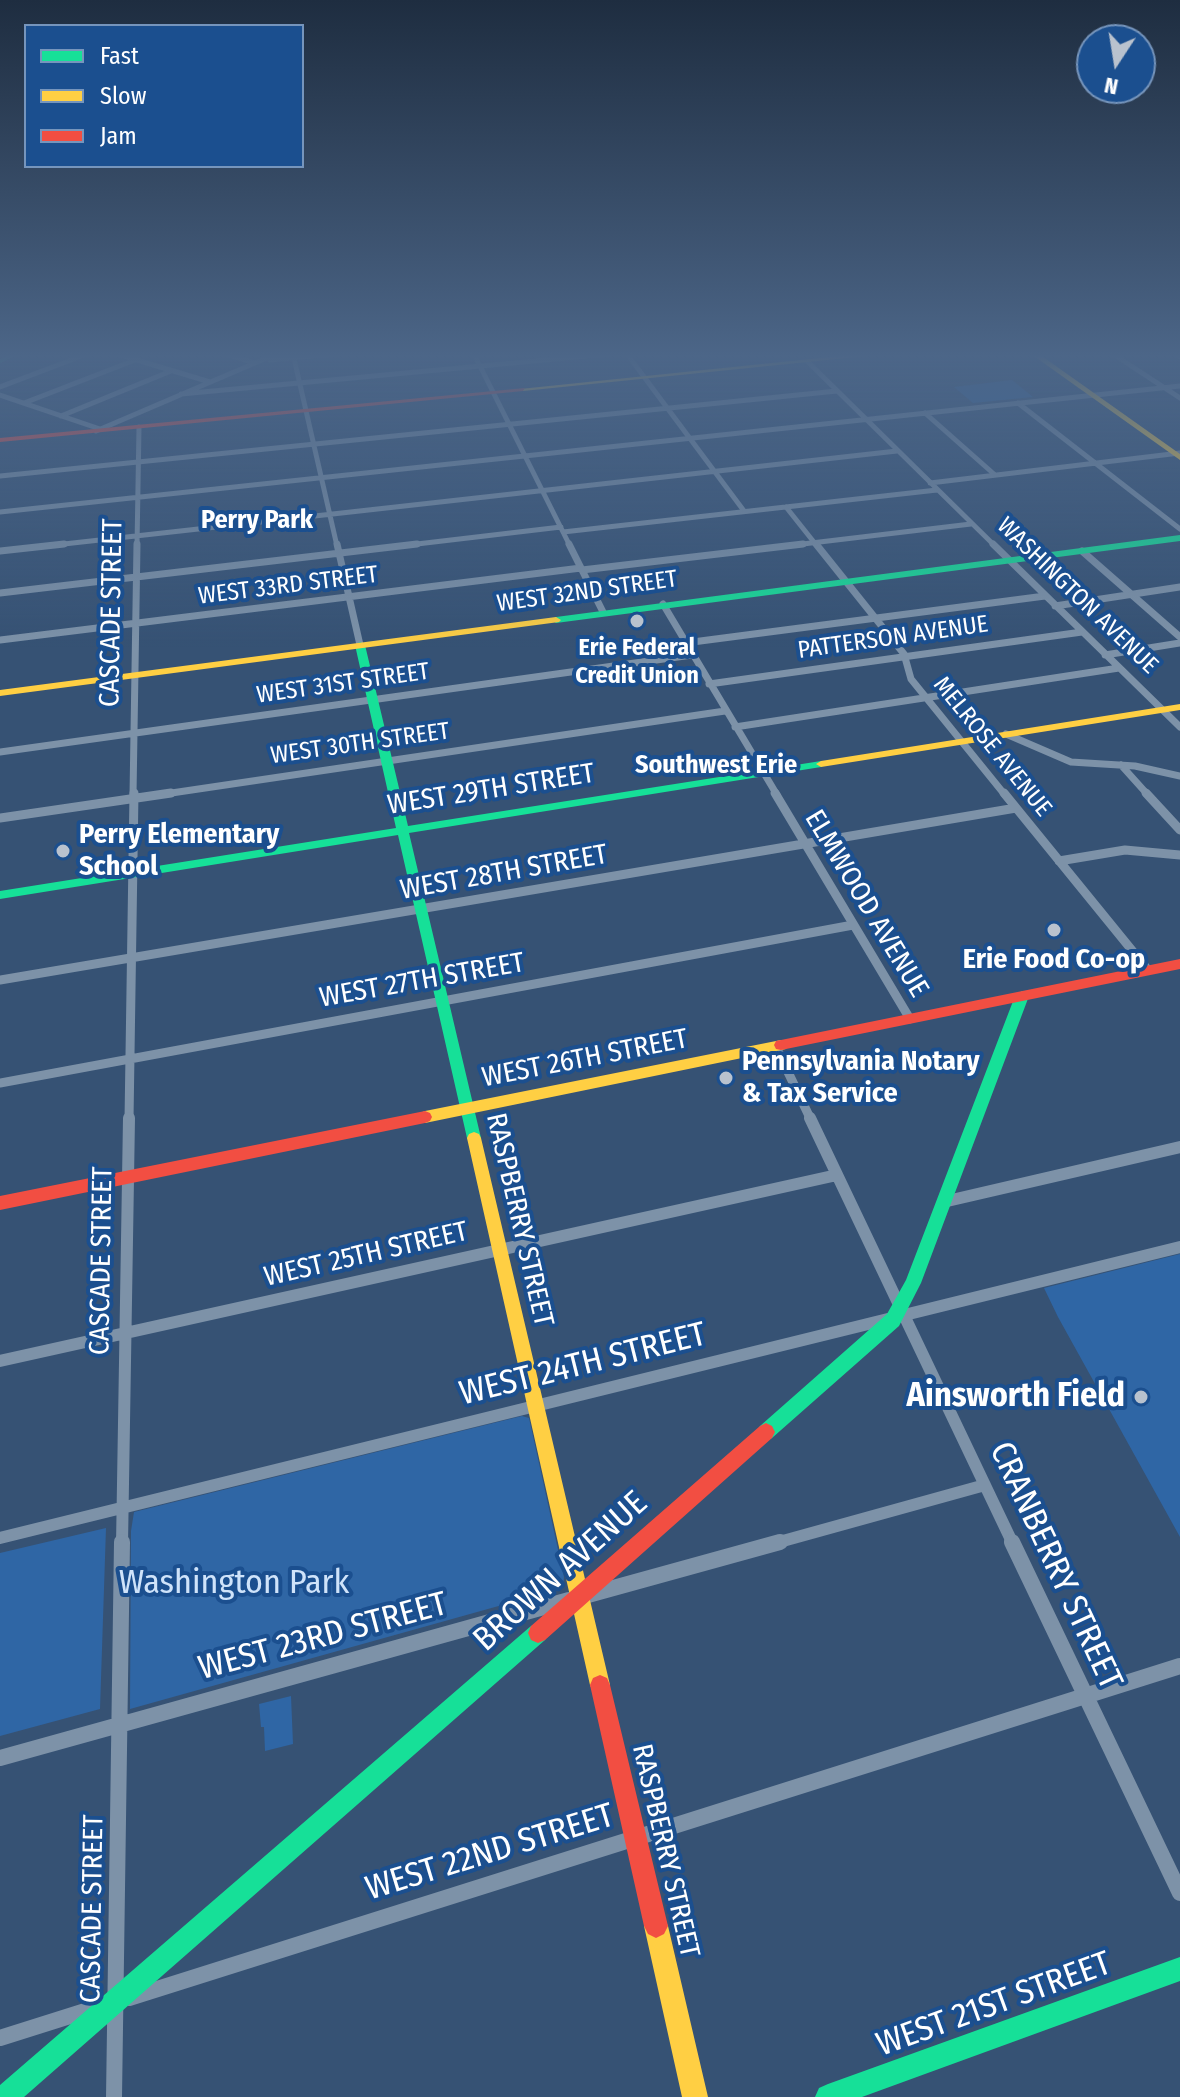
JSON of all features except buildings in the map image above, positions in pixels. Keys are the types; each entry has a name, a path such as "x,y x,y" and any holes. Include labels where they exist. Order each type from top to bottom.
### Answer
{"street":[{"name":"CASCADE STREET","path":"114,2097 139,452"},
{"path":"0,476 233,452"},
{"name":"RASPBERRY STREET","path":"316,452 695,2097"},
{"path":"523,452 603,612"},
{"path":"0,512 572,452"},
{"path":"699,452 744,511"},
{"path":"0,551 889,452"},
{"name":"WASHINGTON AVENUE","path":"898,452 1180,727"},
{"path":"969,452 995,475"},
{"path":"1082,452 1180,529"},
{"path":"930,483 1179,454"},
{"path":"0,593 339,553 937,490"},
{"name":"MELROSE AVENUE","path":"786,507 905,657 909,676 926,698 1148,970"},
{"name":"WEST 33RD STREET","path":"0,640 971,524"},
{"name":"WEST 32ND STREET","path":"0,693 1180,538"},
{"path":"1082,551 1180,640"},
{"path":"1055,606 1180,587"},
{"path":"685,643 1045,596"},
{"name":"ELMWOOD AVENUE","path":"663,604 910,1019"},
{"name":"PATTERSON AVENUE","path":"709,684 1082,632"},
{"path":"1105,655 1180,640"},
{"name":"WEST 31ST STREET","path":"0,752 692,655"},
{"path":"735,727 1119,668"},
{"name":"WEST 29TH STREET","path":"0,895 1180,707"},
{"name":"WEST 30TH STREET","path":"0,818 725,711"},
{"path":"1006,734 1071,762 1121,765 1180,776"},
{"path":"1121,765 1180,830"},
{"name":"WEST 28TH STREET","path":"0,980 1016,808"},
{"path":"1059,861 1125,850 1180,855"},
{"name":"WEST 27TH STREET","path":"0,1083 853,925"},
{"name":"WEST 26TH STREET","path":"0,1203 1180,964"},
{"name":"BROWN AVENUE","path":"5,2097 870,1343 900,1313 1022,996"},
{"name":"CRANBERRY STREET","path":"776,1047 900,1313 1180,1893"},
{"path":"943,1202 1180,1147"},
{"name":"WEST 25TH STREET","path":"0,1361 837,1175"},
{"name":"WEST 24TH STREET","path":"0,1538 900,1313 1180,1247"},
{"name":"WEST 23RD STREET","path":"0,1758 985,1485"},
{"name":"WEST 22ND STREET","path":"0,2038 1180,1666"},
{"name":"WEST 21ST STREET","path":"828,2097 1180,1969"}],"green space":[{"name":"Ainsworth Field","path":"1180,1254 1180,1537 1044,1288"},
{"name":"Washington Park","path":"522,1416 529,1418 564,1577 563,1588 130,1709 131,1531 134,1512"},
{"path":"106,1528 100,1709 0,1736 0,1553"},
{"path":"291,1696 293,1744 265,1751 259,1704"}],"traffic: fast":[{"path":"556,620 1180,538"},
{"path":"360,645 474,1138"},
{"path":"0,895 821,764"},
{"path":"766,1432 893,1320 913,1283 1022,996"},
{"path":"5,2097 538,1633"},
{"path":"828,2097 1180,1969"}],"traffic: slow":[{"path":"1171,452 1180,458"},
{"path":"0,693 556,620"},
{"path":"821,764 1180,707"},
{"path":"425,1117 781,1045"},
{"path":"474,1138 600,1685"},
{"path":"656,1926 695,2097"}],"traffic: jam":[{"path":"781,1045 1180,964"},
{"path":"0,1203 425,1117"},
{"path":"538,1633 766,1432"},
{"path":"600,1685 656,1926"}],"place":[{"name":"Erie Federal Credit Union","path":"637,621"},
{"name":"Perry Elementary School","path":"63,851"},
{"name":"Erie Food Co-op","path":"1054,930"},
{"name":"Pennsylvania Notary & Tax Service","path":"726,1078"},
{"name":"Ainsworth Field","path":"1141,1397"}],"district":[{"name":"Perry Park","path":"257,521"},
{"name":"Southwest Erie","path":"716,766"}]}
